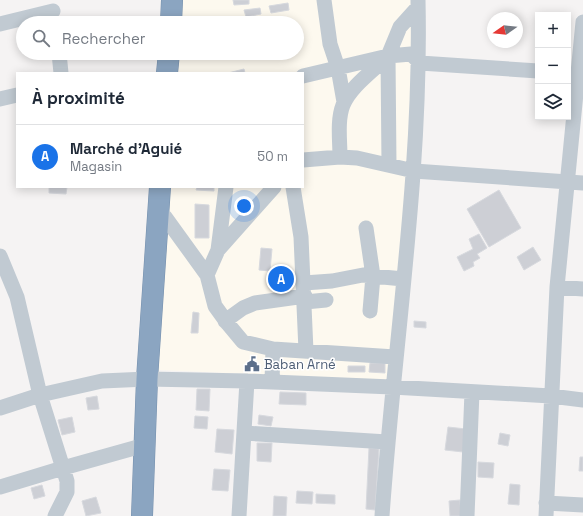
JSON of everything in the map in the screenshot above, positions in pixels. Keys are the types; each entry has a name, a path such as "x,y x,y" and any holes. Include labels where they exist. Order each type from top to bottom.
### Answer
{"highway":[{"path":"171,16 172,0"},
{"path":"167,72 168,60"},
{"path":"142,516 147,379 160,188"}],"street":[{"path":"324,0 330,44 338,68 344,102 340,121 340,157"},
{"path":"344,102 388,56 400,27 418,4"},
{"path":"382,516 392,387 414,171 420,63 418,4"},
{"path":"33,16 54,11"},
{"path":"0,24 16,20"},
{"path":"583,22 557,287 546,509 583,505"},
{"path":"304,76 388,56 411,54 420,63 535,71"},
{"path":"388,56 389,165"},
{"path":"60,60 61,72"},
{"path":"0,99 16,95"},
{"path":"304,160 340,157 357,158 414,171 583,183"},
{"path":"218,250 226,188"},
{"path":"207,274 218,250 273,188"},
{"path":"293,188 302,237 306,351"},
{"path":"158,217 165,217 207,274 215,306 243,342 273,349 395,357"},
{"path":"366,228 373,276 370,311"},
{"path":"0,256 17,297 40,395 67,481 67,492 55,516"},
{"path":"225,320 243,308 255,303 304,293 332,282 363,275 403,279"},
{"path":"557,287 583,289"},
{"path":"304,293 326,300"},
{"path":"272,382 273,349"},
{"path":"0,408 40,395 102,381 147,379 247,381 392,387 551,396 583,400"},
{"path":"239,516 247,381"},
{"path":"467,516 472,392"},
{"path":"244,433 388,442"},
{"path":"0,487 144,445"}],"shaded area":[{"path":"183,0 412,0 409,170 388,380 157,370 170,188 304,188 304,72 178,72 179,60 304,60 304,16 182,16"}],"building":[{"path":"233,0 249,0 249,4 234,5"},
{"path":"288,3 289,10 271,13 269,6"},
{"path":"260,8 261,14 246,16 244,10"},
{"path":"244,69 245,72 232,72"},
{"path":"49,188 67,188 66,194 49,193"},
{"path":"197,188 214,188 214,191 196,190"},
{"path":"499,190 521,228 489,247 467,209"},
{"path":"195,204 209,205 209,238 195,238"},
{"path":"479,234 487,248 477,254 480,258 473,262 474,266 464,271 457,257 473,249 469,239"},
{"path":"533,247 541,260 524,270 517,257"},
{"path":"261,248 272,249 270,271 259,270"},
{"path":"193,312 199,313 198,333 191,333"},
{"path":"414,321 426,322 426,328 414,327"},
{"path":"370,363 385,363 385,373 369,372"},
{"path":"348,366 365,366 365,372 348,372"},
{"path":"197,389 210,389 209,411 196,410"},
{"path":"280,392 306,393 306,405 279,404"},
{"path":"97,396 99,409 88,410 86,398"},
{"path":"259,415 273,417 271,426 258,424"},
{"path":"195,416 208,417 207,429 194,428"},
{"path":"72,417 75,432 62,435 58,420"},
{"path":"448,427 466,429 463,452 445,450"},
{"path":"217,429 234,430 232,454 215,452"},
{"path":"500,433 510,435 508,446 498,444"},
{"path":"257,443 272,443 271,462 257,461"},
{"path":"369,448 379,449 375,510 366,509"},
{"path":"580,457 583,457 583,471 579,471"},
{"path":"478,462 494,463 493,478 478,477"},
{"path":"214,469 230,470 228,491 212,490"},
{"path":"510,484 520,485 519,505 508,504"},
{"path":"42,485 45,496 34,499 31,488"},
{"path":"297,491 313,492 312,504 296,503"},
{"path":"316,494 335,495 335,504 316,503"},
{"path":"274,496 287,497 286,516 273,516"},
{"path":"96,497 101,513 86,516 82,501"},
{"path":"460,500 461,516 450,516 449,501"}],"place":[{"name":"Marché d'Aguié","path":"281,279"},
{"name":"Baban Arné","path":"252,364"}]}
